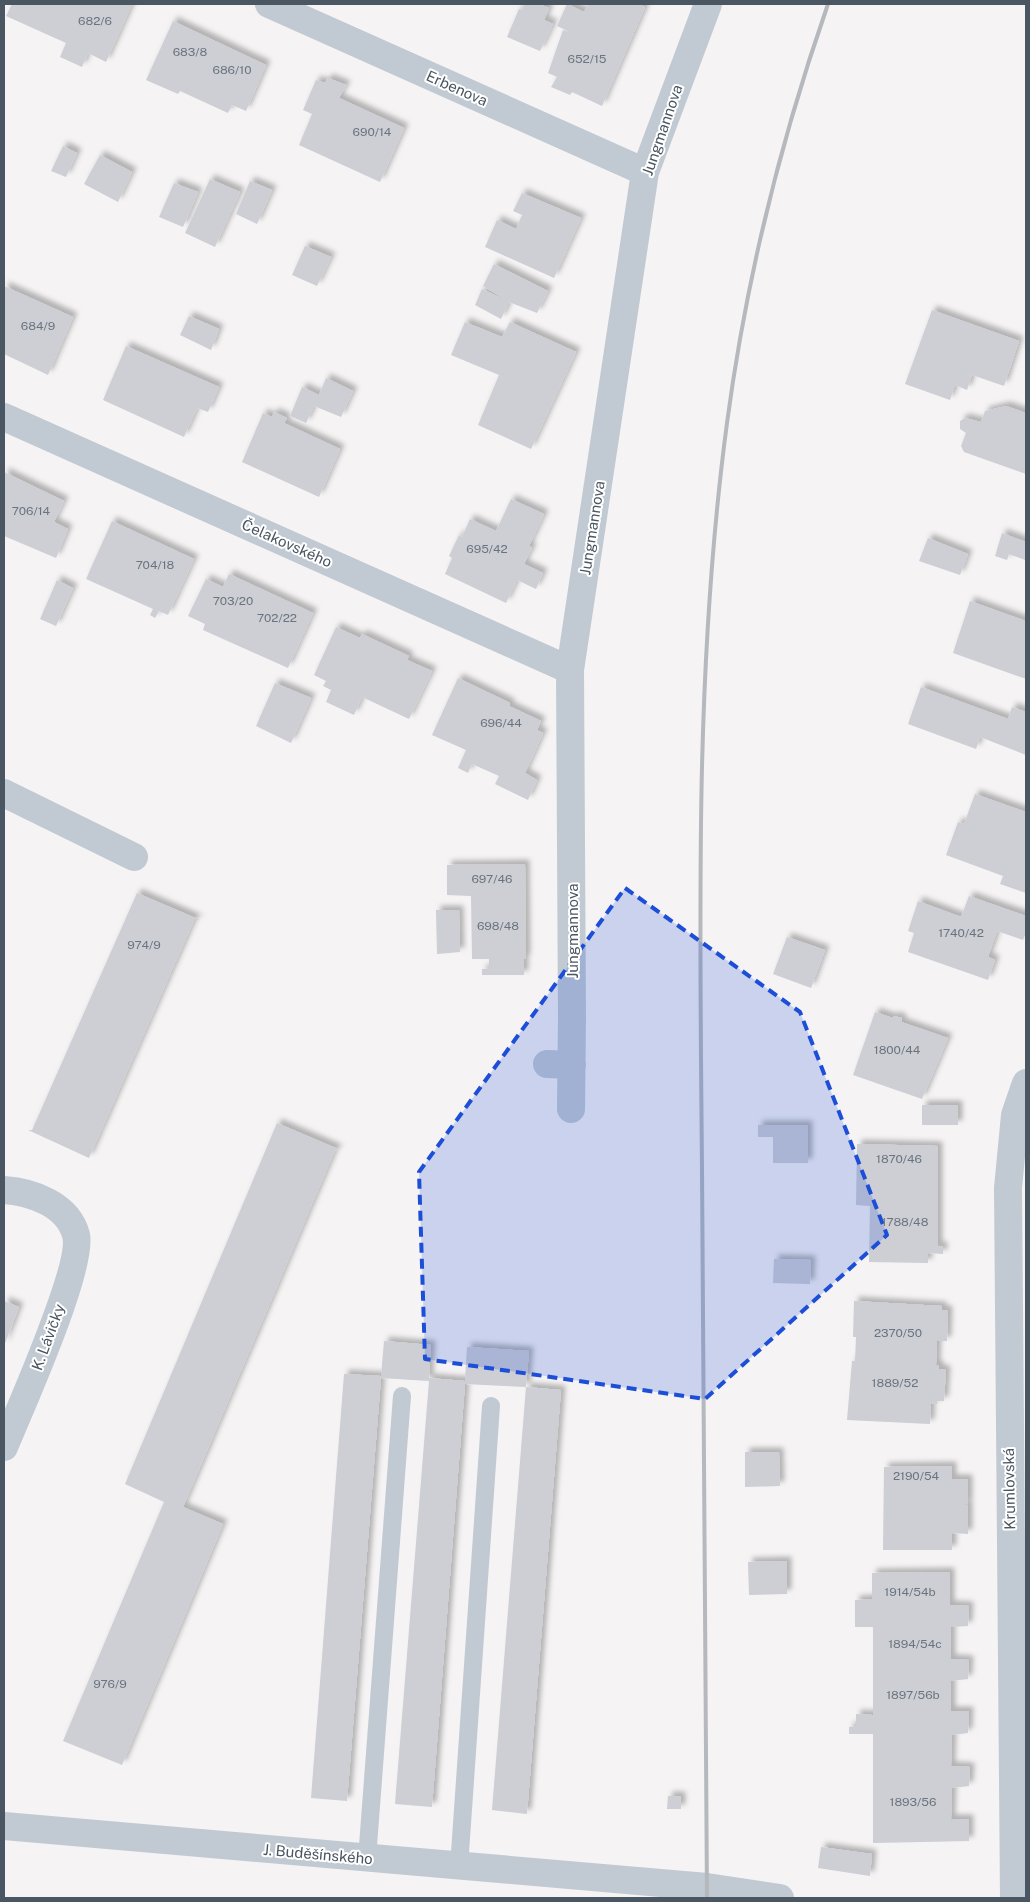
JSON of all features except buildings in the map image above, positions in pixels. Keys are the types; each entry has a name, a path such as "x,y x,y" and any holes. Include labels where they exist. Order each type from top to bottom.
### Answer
{"street":[{"name":"Erbenova","path":"269,4 645,172"},
{"name":"Jungmannova","path":"571,1109 559,1065 570,670 645,172 708,4"},
{"name":"Čelakovského","path":"4,417 570,670"},
{"path":"4,793 134,857"},
{"name":"Krumlovská","path":"1014,1898 1017,1325 1008,1188 1015,1115 1026,1083"},
{"name":"K. Lávičky","path":"4,1190 17,1191 48,1202 62,1210 72,1224 77,1246 71,1274 37,1368 4,1447"},
{"name":"J. Buděšínského","path":"4,1826 459,1867 594,1888 632,1882 707,1887 780,1898"}],"lane":[{"path":"367,1859 402,1396"},
{"path":"459,1867 491,1406"}],"highlighted area":[{"path":"625,888 800,1012 887,1235 705,1399 425,1359 419,1172"}],"railway":[{"path":"707,1898 700,889 701,795 709,608 716,516 727,423 744,316 780,158 828,4"}]}
